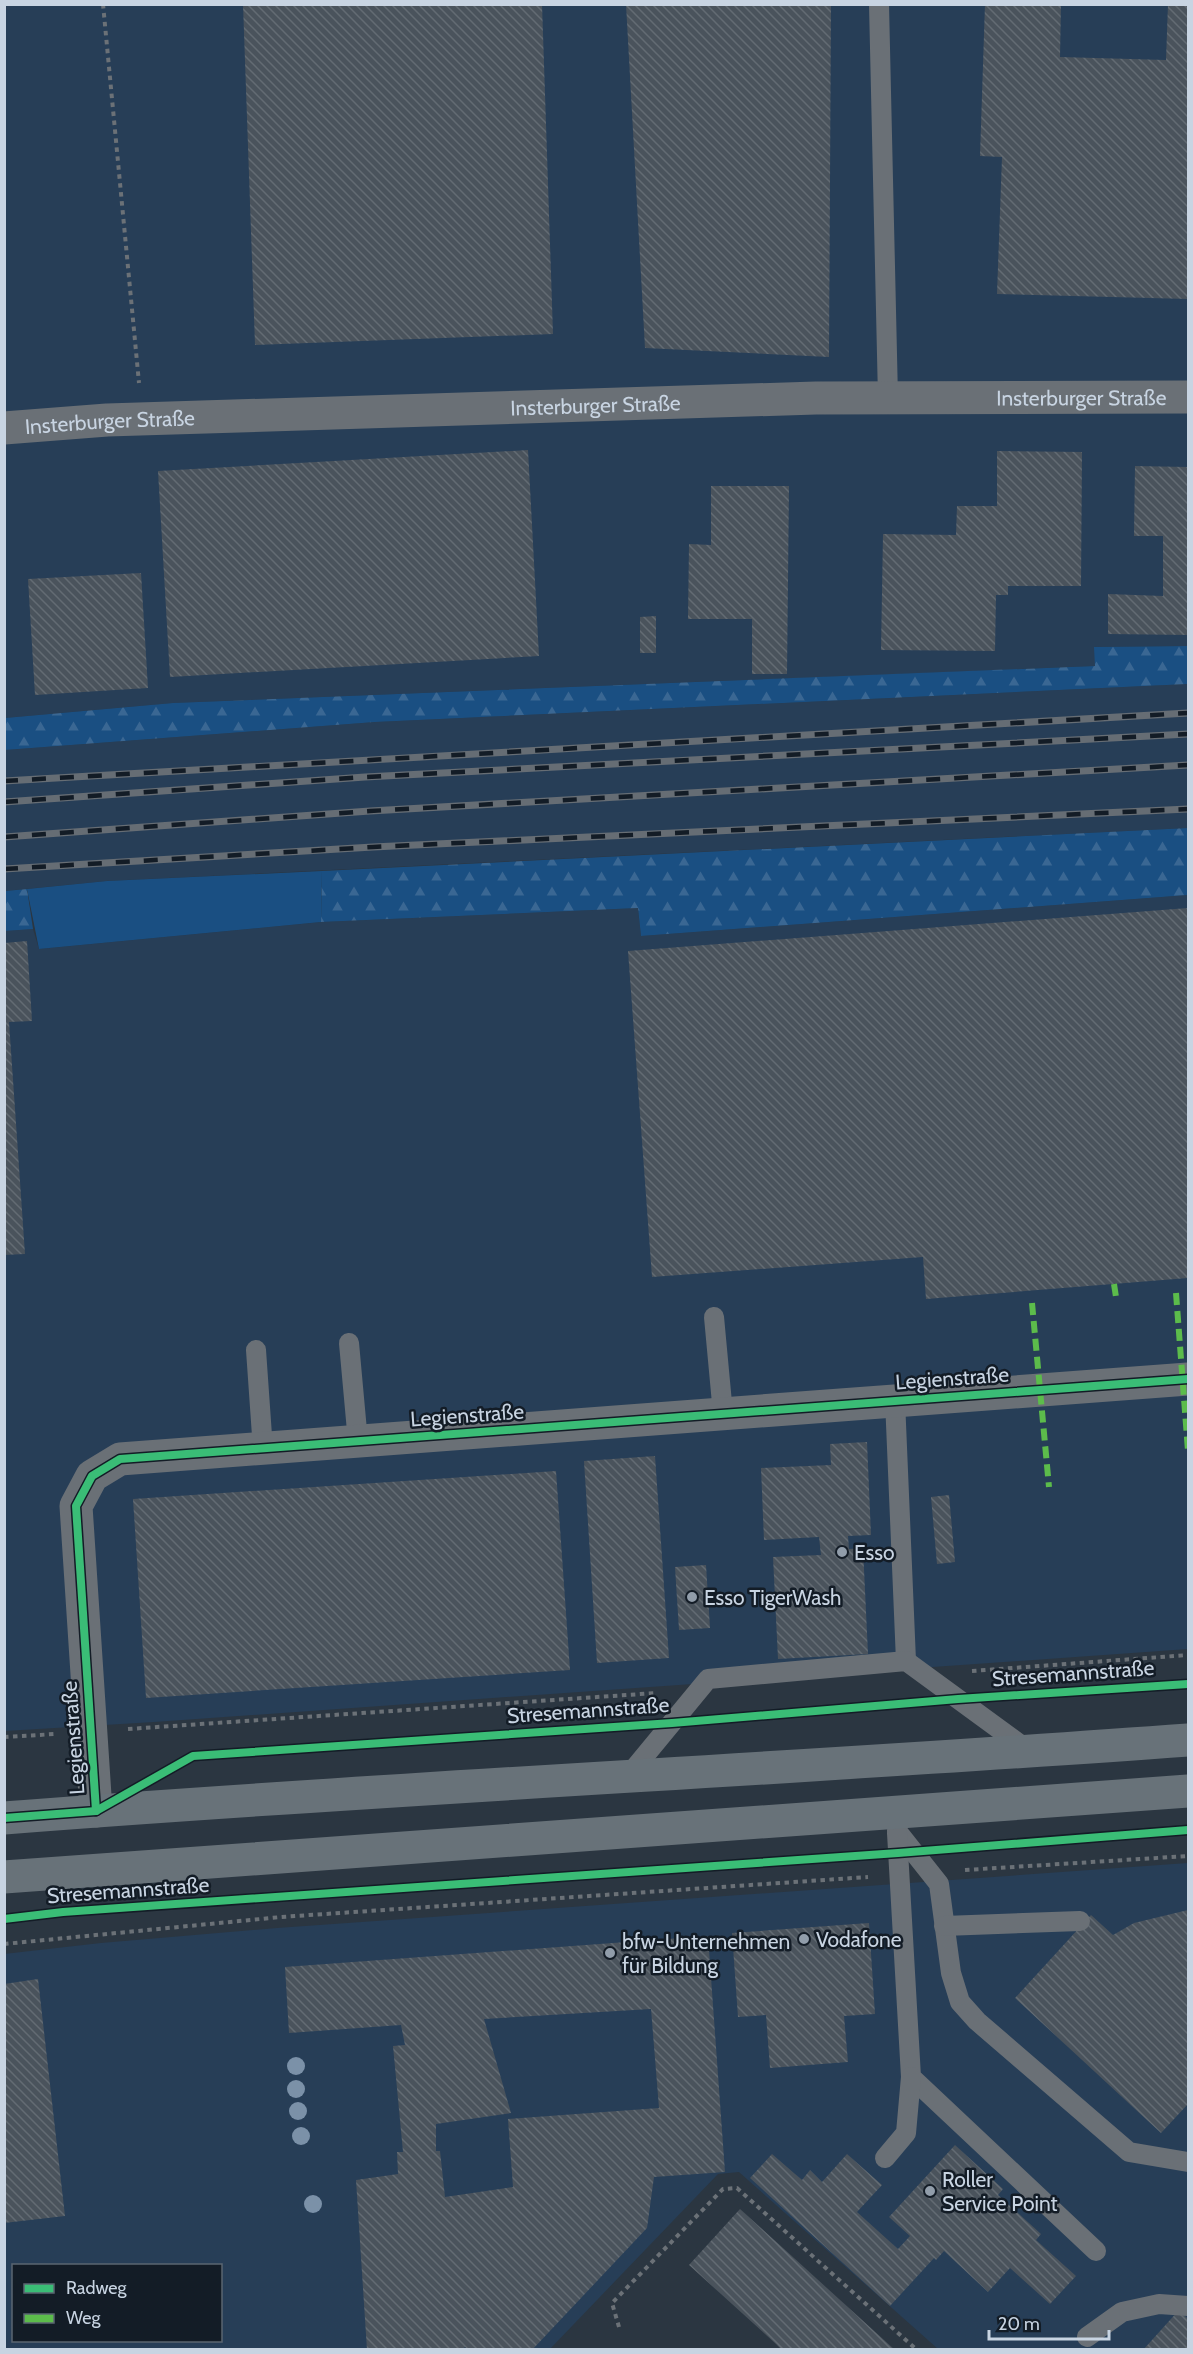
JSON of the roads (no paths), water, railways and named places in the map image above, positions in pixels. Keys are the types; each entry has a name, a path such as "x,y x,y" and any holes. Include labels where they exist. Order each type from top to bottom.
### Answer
{"main road":[{"path":"4,1818 1188,1740"},
{"name":"Stresemannstraße","path":"4,1877 895,1823 1188,1791"}],"street":[{"name":"Insterburger Straße","path":"4,429 143,419 816,398 1188,398"},
{"name":"Legienstraße","path":"96,1811 76,1506 92,1476 120,1459 1188,1379"}],"lane":[{"path":"879,4 888,398"},
{"path":"714,1317 723,1414"},
{"path":"349,1343 358,1442"},
{"path":"256,1350 263,1450"},
{"path":"896,1400 906,1661"},
{"path":"627,1776 704,1684 906,1661 1031,1752"},
{"path":"895,1823 939,1884 951,1973 960,2002 977,2021 1129,2152 1188,2162"},
{"path":"885,2158 906,2133 911,2077 895,1823"},
{"path":"944,1926 1080,1922"},
{"path":"911,2077 1096,2251"},
{"path":"1087,2337 1122,2312 1158,2304 1188,2306"}],"railway":[{"path":"4,781 1188,713"},
{"path":"4,802 365,777 1188,734"},
{"path":"4,837 370,811 1188,765"},
{"path":"4,869 373,847 1188,809"}],"place":[{"name":"Esso","path":"842,1552"},
{"name":"Esso TigerWash","path":"692,1597"},
{"name":"Vodafone","path":"804,1939"},
{"name":"bfw-Unternehmen für Bildung","path":"610,1953"},
{"name":"Roller Service Point","path":"930,2191"}]}
